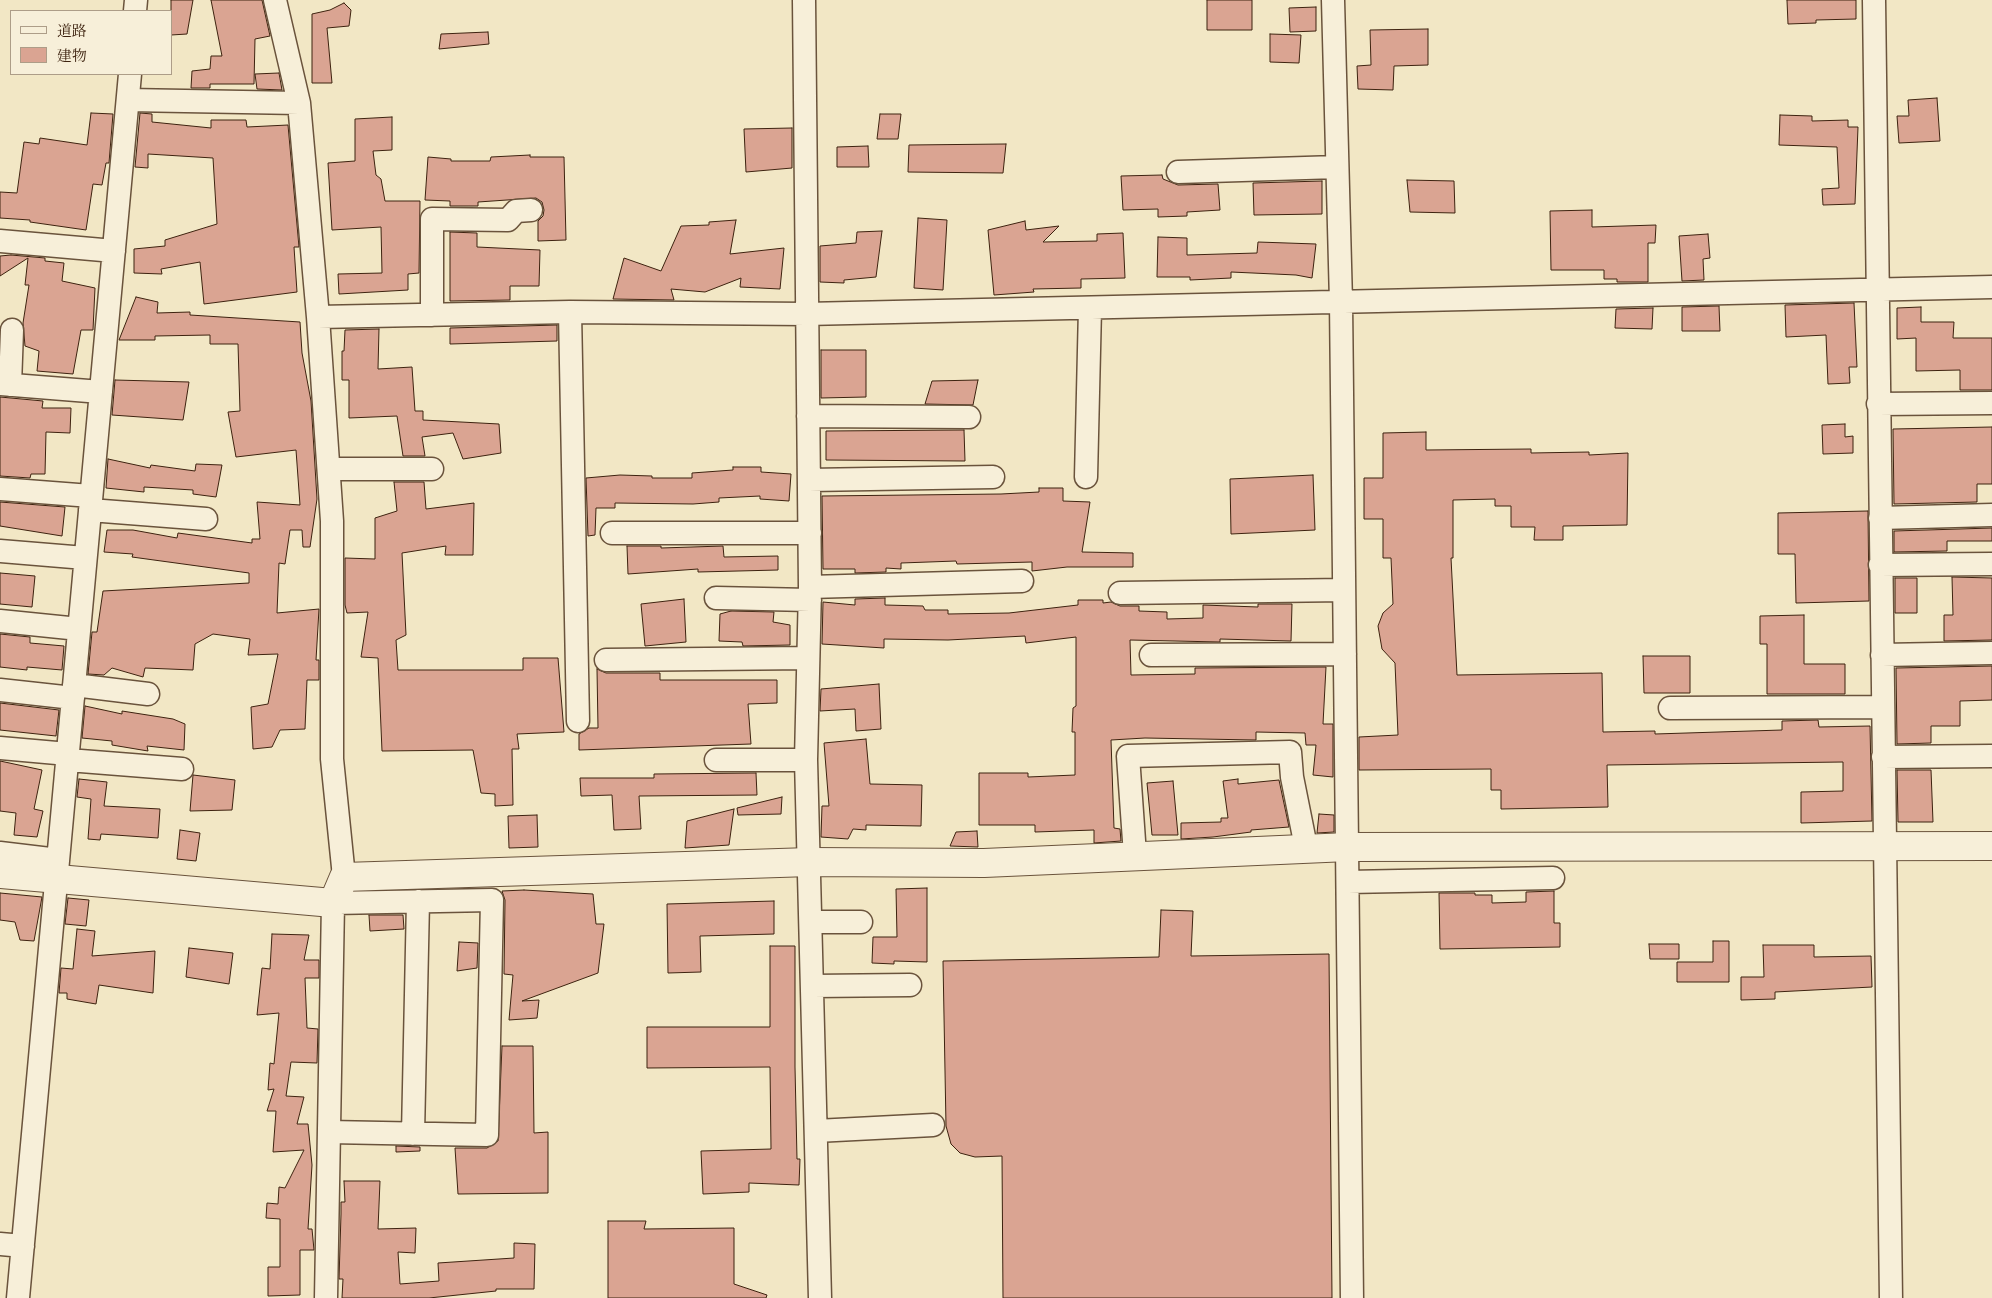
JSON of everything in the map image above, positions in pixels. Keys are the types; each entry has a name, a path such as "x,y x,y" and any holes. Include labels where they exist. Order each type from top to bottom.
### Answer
{"street":[{"path":"276,0 299,103 318,317 332,521 332,760 344,876 332,902 326,1298"},
{"path":"804,0 806,314 810,533 806,760 812,922 820,1298"},
{"path":"1333,0 1341,302 1352,1298"},
{"path":"1874,0 1876,288 1891,1298"},
{"path":"18,1298 54,869 68,757 130,75"},
{"path":"128,100 299,103"},
{"path":"1178,172 1337,168"},
{"path":"432,315 432,219 492,226 508,220 516,211 531,210"},
{"path":"0,240 114,251"},
{"path":"318,317 570,312 806,314 1876,288 1992,287"},
{"path":"1086,477 1090,308"},
{"path":"570,312 578,721"},
{"path":"12,330 5,384 101,392"},
{"path":"1878,404 1992,403"},
{"path":"808,416 969,417"},
{"path":"329,469 432,469"},
{"path":"809,480 993,477"},
{"path":"0,489 206,519"},
{"path":"1880,518 1992,515"},
{"path":"612,534 810,533"},
{"path":"0,551 86,558"},
{"path":"1880,565 1992,564"},
{"path":"716,598 1022,581"},
{"path":"1120,593 1344,590"},
{"path":"0,621 79,629"},
{"path":"1882,655 1992,653"},
{"path":"1151,655 1345,654"},
{"path":"606,660 808,658"},
{"path":"0,690 148,694"},
{"path":"1670,708 1883,708"},
{"path":"0,748 182,769"},
{"path":"1135,855 1128,756 1290,752 1292,777 1306,847"},
{"path":"1883,757 1992,756"},
{"path":"716,760 806,760"},
{"path":"344,876 810,862 984,863 1348,846 1992,846"},
{"path":"0,854 54,869 332,902 492,900 488,1135 329,1132"},
{"path":"0,874 54,869"},
{"path":"1348,882 1553,878"},
{"path":"413,1134 418,901"},
{"path":"812,922 861,922"},
{"path":"813,986 910,985"},
{"path":"816,1131 933,1125"},
{"path":"0,1244 23,1246"}],"building":[{"path":"171,0 193,0 187,34 172,35"},
{"path":"211,0 262,0 270,36 255,39 254,84 210,84 210,88 191,88 192,71 210,69 211,56 222,56"},
{"path":"1207,0 1252,0 1252,30 1207,30"},
{"path":"1787,0 1856,0 1856,19 1816,20 1816,23 1788,24"},
{"path":"344,3 351,10 349,26 327,28 332,83 312,83 312,14 330,10"},
{"path":"1316,7 1316,31 1290,32 1289,8"},
{"path":"1428,29 1428,65 1394,66 1393,90 1358,89 1357,66 1371,65 1370,30"},
{"path":"488,32 489,44 439,49 441,34"},
{"path":"1270,34 1301,35 1299,63 1270,62"},
{"path":"279,73 282,90 257,89 255,74"},
{"path":"1937,98 1940,141 1899,143 1897,116 1909,116 1908,100"},
{"path":"91,113 113,114 109,163 106,163 102,185 93,184 86,230 30,222 30,220 0,218 0,192 17,193 24,142 39,144 40,138 87,145"},
{"path":"140,113 152,114 152,122 211,128 211,120 246,120 247,127 288,125 299,247 294,247 297,292 204,304 200,262 161,269 162,274 134,273 134,249 165,246 165,240 217,224 213,158 148,154 148,168 135,167"},
{"path":"880,114 901,114 898,139 877,139"},
{"path":"1780,115 1812,116 1812,121 1848,120 1848,127 1858,127 1855,204 1823,205 1822,189 1839,188 1837,147 1779,145"},
{"path":"392,117 392,150 373,151 376,175 381,179 385,201 420,201 419,273 408,274 408,290 339,294 338,274 382,273 381,227 332,230 328,163 355,161 355,119"},
{"path":"792,128 792,168 746,172 744,129"},
{"path":"1006,144 1003,173 908,172 909,145"},
{"path":"868,146 869,167 837,167 837,147"},
{"path":"530,155 530,157 564,157 566,240 538,241 538,221 543,216 544,210 542,202 536,198 478,202 478,206 450,206 450,201 425,200 428,157 451,159 451,161 490,161 491,157"},
{"path":"1162,175 1163,179 1178,185 1218,184 1220,210 1187,212 1187,216 1158,217 1158,209 1123,210 1121,176"},
{"path":"1407,180 1454,181 1455,213 1410,212"},
{"path":"1322,181 1322,214 1254,215 1253,183"},
{"path":"1592,210 1592,227 1656,225 1655,243 1648,243 1648,282 1617,282 1617,279 1604,279 1604,270 1551,270 1550,211"},
{"path":"918,218 947,220 943,290 914,288"},
{"path":"736,220 730,254 784,248 780,289 740,287 741,278 705,292 671,289 674,300 613,299 624,258 661,271 681,226 709,225 709,222"},
{"path":"1025,221 1026,230 1059,226 1043,242 1097,241 1097,234 1123,233 1125,278 1081,279 1081,288 1033,289 1034,292 994,295 988,230"},
{"path":"882,231 876,277 844,280 844,283 820,282 820,246 856,243 857,232"},
{"path":"450,232 477,233 477,247 540,250 539,286 510,286 510,300 450,301"},
{"path":"1708,234 1710,258 1703,259 1704,280 1682,281 1679,236"},
{"path":"1158,237 1187,238 1187,255 1257,253 1258,242 1316,244 1312,278 1296,275 1231,272 1231,278 1190,280 1190,277 1157,277"},
{"path":"0,256 45,258 45,261 64,263 62,281 95,288 93,330 81,330 73,374 37,371 39,351 25,346 23,323 29,285 25,285 28,258 0,276"},
{"path":"136,297 158,302 157,313 190,312 190,315 300,322 302,353 311,401 317,499 310,547 303,547 302,530 290,530 285,564 279,563 277,613 319,609 316,660 319,660 319,680 307,680 305,729 280,730 272,747 253,749 251,707 268,704 278,654 248,655 250,639 213,634 195,644 193,670 145,668 143,677 112,668 104,675 88,674 92,632 97,632 103,591 249,583 249,573 132,557 133,554 104,552 107,530 133,530 177,538 178,533 252,543 252,539 260,539 257,502 300,505 296,450 236,457 228,412 240,411 238,344 210,344 210,335 155,336 155,340 119,340"},
{"path":"1854,303 1857,367 1849,367 1850,383 1828,384 1826,335 1786,337 1785,305"},
{"path":"1719,306 1720,331 1682,331 1682,307"},
{"path":"1921,307 1921,322 1954,322 1953,338 1992,338 1992,390 1960,390 1960,370 1916,371 1916,338 1897,339 1897,308"},
{"path":"1653,308 1652,329 1615,328 1616,309"},
{"path":"557,325 557,341 450,344 450,328"},
{"path":"379,329 378,369 412,367 415,411 423,411 423,420 499,424 501,453 463,459 453,433 422,437 425,456 403,456 397,416 349,418 349,380 342,380 342,351 344,351 345,330"},
{"path":"821,350 866,350 866,397 821,398"},
{"path":"115,380 189,382 183,420 112,415"},
{"path":"978,380 973,405 925,404 932,381"},
{"path":"0,397 43,401 42,408 71,408 70,433 46,432 45,474 31,474 30,478 0,476"},
{"path":"1845,424 1845,437 1853,436 1853,453 1823,454 1822,425"},
{"path":"1992,427 1992,484 1977,484 1977,502 1894,504 1893,429"},
{"path":"964,430 965,461 826,460 826,431"},
{"path":"1426,432 1426,450 1531,449 1531,453 1589,452 1589,455 1628,453 1627,525 1563,526 1563,540 1534,540 1535,527 1511,527 1511,506 1495,506 1495,499 1453,500 1453,558 1451,558 1457,675 1602,673 1603,732 1655,731 1655,734 1782,730 1782,721 1818,720 1819,727 1870,726 1872,821 1801,823 1801,792 1843,791 1843,762 1607,765 1608,807 1501,809 1501,790 1491,790 1491,769 1359,770 1359,737 1398,735 1395,663 1382,649 1378,626 1383,613 1393,604 1391,558 1383,558 1383,519 1364,519 1364,478 1383,478 1383,433"},
{"path":"108,459 150,468 151,465 195,471 196,464 222,465 216,497 193,494 193,490 144,487 144,492 106,488"},
{"path":"733,467 761,467 761,472 791,474 789,501 760,499 760,496 719,498 719,502 693,504 615,503 615,508 596,508 595,535 588,536 586,478 620,475 652,476 652,478 692,478 692,473 733,470"},
{"path":"1313,475 1315,530 1231,534 1230,479"},
{"path":"394,482 424,482 426,509 474,503 473,555 445,555 446,546 402,553 406,635 396,640 398,670 523,670 523,658 558,658 564,732 517,734 519,749 512,749 513,805 495,806 495,794 481,793 473,750 382,751 378,658 361,657 368,612 347,613 345,605 345,558 375,559 375,518 397,511"},
{"path":"1039,488 1063,488 1063,501 1090,502 1082,552 1133,553 1133,567 1067,567 1032,571 1032,562 957,564 956,561 901,563 901,569 886,568 886,572 855,573 855,569 823,569 822,496 1001,494 1039,492"},
{"path":"0,502 65,507 62,536 0,526"},
{"path":"1868,511 1869,601 1796,603 1795,554 1778,554 1778,513"},
{"path":"1992,528 1992,541 1947,541 1947,551 1894,552 1894,531"},
{"path":"627,546 661,546 661,548 723,546 724,557 778,556 778,570 698,572 698,569 628,574"},
{"path":"0,573 35,576 32,607 0,604"},
{"path":"1952,577 1992,578 1992,640 1944,641 1944,615 1953,615"},
{"path":"1895,578 1917,578 1917,613 1895,613"},
{"path":"885,598 885,605 923,606 925,610 948,610 948,614 1009,613 1078,605 1078,600 1103,600 1103,603 1111,602 1120,606 1139,606 1139,611 1167,612 1167,619 1203,618 1203,605 1258,607 1258,604 1292,604 1291,641 1220,639 1220,642 1130,640 1131,675 1195,674 1195,668 1326,667 1323,724 1333,724 1333,777 1313,775 1316,745 1306,745 1305,733 1256,732 1256,740 1145,738 1111,740 1114,828 1120,829 1121,841 1094,843 1094,830 1035,832 1035,825 979,825 979,773 1028,773 1028,777 1075,775 1075,732 1072,732 1073,708 1076,706 1076,637 1026,643 1025,636 948,640 884,639 884,648 822,644 823,602 855,605 855,599"},
{"path":"684,599 686,642 645,646 641,604"},
{"path":"731,611 774,612 773,622 790,625 790,645 743,646 742,642 719,641 720,614"},
{"path":"1804,615 1804,664 1845,664 1845,694 1767,694 1767,644 1760,644 1760,616"},
{"path":"0,634 30,637 30,643 64,646 62,670 27,667 27,670 0,667"},
{"path":"1643,656 1690,656 1690,693 1644,693"},
{"path":"1992,666 1992,700 1960,701 1960,726 1931,726 1931,743 1897,744 1896,668"},
{"path":"597,669 606,673 660,673 660,680 777,680 777,703 748,704 751,744 579,750 579,734 589,728 598,728"},
{"path":"879,684 881,729 856,731 855,709 820,711 821,689"},
{"path":"0,703 59,710 56,736 0,730"},
{"path":"85,706 122,714 122,711 173,719 185,724 184,750 147,746 148,751 112,745 112,741 82,738"},
{"path":"866,739 870,784 922,785 921,826 866,825 866,830 853,829 848,839 821,837 822,806 829,806 824,743"},
{"path":"0,761 42,770 34,809 43,811 37,837 14,835 16,813 0,811"},
{"path":"1897,770 1931,770 1933,822 1898,822"},
{"path":"756,773 757,795 639,796 641,829 614,830 612,795 581,796 580,778 654,778 654,774"},
{"path":"193,775 235,780 232,810 190,811"},
{"path":"79,779 107,782 104,806 160,809 158,838 101,834 100,840 88,839 91,799 77,797"},
{"path":"1238,779 1238,784 1279,780 1289,827 1251,830 1251,832 1213,837 1181,839 1181,823 1221,822 1221,818 1228,818 1223,781"},
{"path":"1173,781 1178,835 1152,835 1147,783"},
{"path":"782,797 781,814 738,815 737,808"},
{"path":"734,809 729,845 685,848 687,821"},
{"path":"1319,814 1334,815 1334,832 1317,833"},
{"path":"537,815 538,847 509,848 508,816"},
{"path":"180,830 200,833 196,861 177,859"},
{"path":"977,831 978,847 950,846 956,832"},
{"path":"927,888 927,962 894,961 894,964 872,963 873,937 897,937 896,889"},
{"path":"524,890 593,894 596,924 604,924 598,973 522,1001 539,1000 537,1018 509,1020 513,975 504,974 505,900 502,891"},
{"path":"1554,891 1554,923 1560,923 1560,947 1440,949 1439,893 1492,895 1492,903 1526,902 1526,892"},
{"path":"0,893 42,897 34,941 20,940 15,922 0,920"},
{"path":"68,898 89,900 86,926 65,924"},
{"path":"774,901 774,934 700,936 701,972 668,973 667,904"},
{"path":"1161,910 1193,911 1191,956 1329,954 1332,1298 1003,1298 1002,1156 975,1157 960,1153 951,1144 946,1126 943,961 1159,957"},
{"path":"369,915 403,915 404,929 370,931"},
{"path":"77,929 95,931 92,956 155,951 153,993 99,985 96,1004 67,999 67,993 59,993 61,968 73,969"},
{"path":"272,934 309,935 304,960 319,960 319,978 305,978 307,1028 318,1029 317,1063 291,1062 286,1096 304,1097 297,1124 308,1124 312,1165 308,1229 312,1229 314,1250 300,1250 300,1295 268,1296 268,1267 280,1267 280,1219 266,1218 267,1203 278,1204 279,1187 285,1188 304,1150 273,1152 276,1111 267,1111 274,1089 268,1090 270,1063 274,1064 279,1013 257,1015 262,968 270,969"},
{"path":"1713,941 1729,941 1729,982 1677,982 1677,962 1713,962"},
{"path":"459,942 478,943 477,968 457,971"},
{"path":"1649,944 1679,944 1679,959 1650,959"},
{"path":"1763,945 1814,945 1814,957 1871,956 1872,987 1775,992 1775,999 1741,1000 1741,977 1764,977"},
{"path":"770,946 795,946 795,1067 797,1159 800,1159 799,1185 749,1183 749,1192 703,1194 701,1151 771,1149 770,1067 647,1068 647,1027 770,1027"},
{"path":"189,948 233,953 229,984 186,977"},
{"path":"502,1046 533,1046 534,1133 548,1132 548,1193 458,1194 455,1148 487,1148 498,1141"},
{"path":"396,1146 420,1147 420,1151 396,1152"},
{"path":"344,1181 380,1181 378,1229 416,1228 415,1253 398,1252 400,1284 439,1281 438,1263 514,1258 514,1243 535,1244 534,1289 496,1289 496,1291 429,1298 342,1298 343,1279 339,1279 341,1202 345,1202"},
{"path":"608,1221 646,1221 644,1229 734,1228 734,1284 767,1295 766,1298 608,1298"}]}
